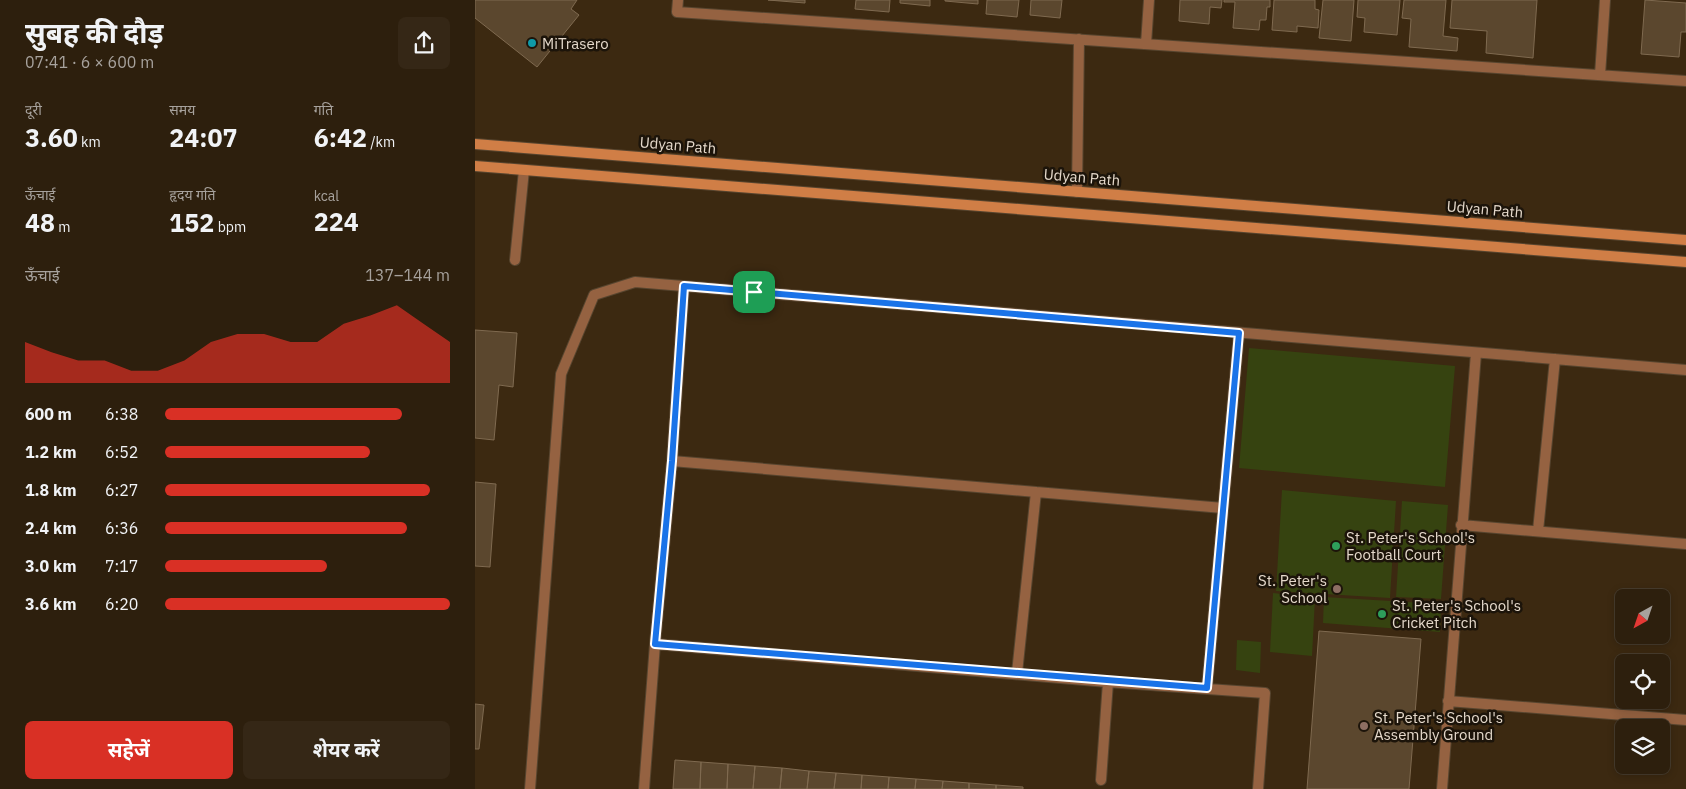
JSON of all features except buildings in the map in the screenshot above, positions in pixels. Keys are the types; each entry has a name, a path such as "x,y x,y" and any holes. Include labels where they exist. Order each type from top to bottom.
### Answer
{"main road":[{"name":"Udyan Path","path":"475,144 1686,240"},
{"path":"475,166 1686,262"}],"street":[{"path":"678,0 677,12 1686,81"},
{"path":"1146,44 1149,0"},
{"path":"1600,75 1605,0"},
{"path":"1077,192 1079,39"},
{"path":"515,260 524,170"},
{"path":"530,789 561,374 594,295 635,282 1686,370"},
{"path":"644,789 672,461 684,286"},
{"path":"1207,688 1239,333"},
{"path":"1442,789 1461,524 1476,353"},
{"path":"1538,531 1555,359"},
{"path":"672,461 1223,508"},
{"path":"1017,673 1036,492"},
{"path":"1461,524 1686,544"},
{"path":"655,644 1108,682 1265,693 1258,789"},
{"path":"1101,780 1108,682"},
{"path":"1448,701 1686,720"}],"green space":[{"path":"1249,348 1455,366 1445,487 1239,468"},
{"name":"St. Peter's School's Football Court","path":"1282,490 1396,501 1390,598 1276,591"},
{"path":"1402,501 1448,505 1441,599 1396,597"},
{"path":"1273,593 1315,598 1312,656 1270,652"},
{"name":"St. Peter's School's Cricket Pitch","path":"1324,597 1441,604 1440,632 1323,623"},
{"path":"1237,640 1261,642 1260,673 1236,670"}],"place":[{"name":"MiTrasero","path":"532,43"},
{"name":"St. Peter's School's Football Court","path":"1336,546"},
{"name":"St. Peter's School","path":"1337,589"},
{"name":"St. Peter's School's Cricket Pitch","path":"1382,614"},
{"name":"St. Peter's School's Assembly Ground","path":"1364,726"}],"route":[{"path":"684,286 754,292 1239,333 1207,688 1108,682 655,644 672,461 684,286"}]}
